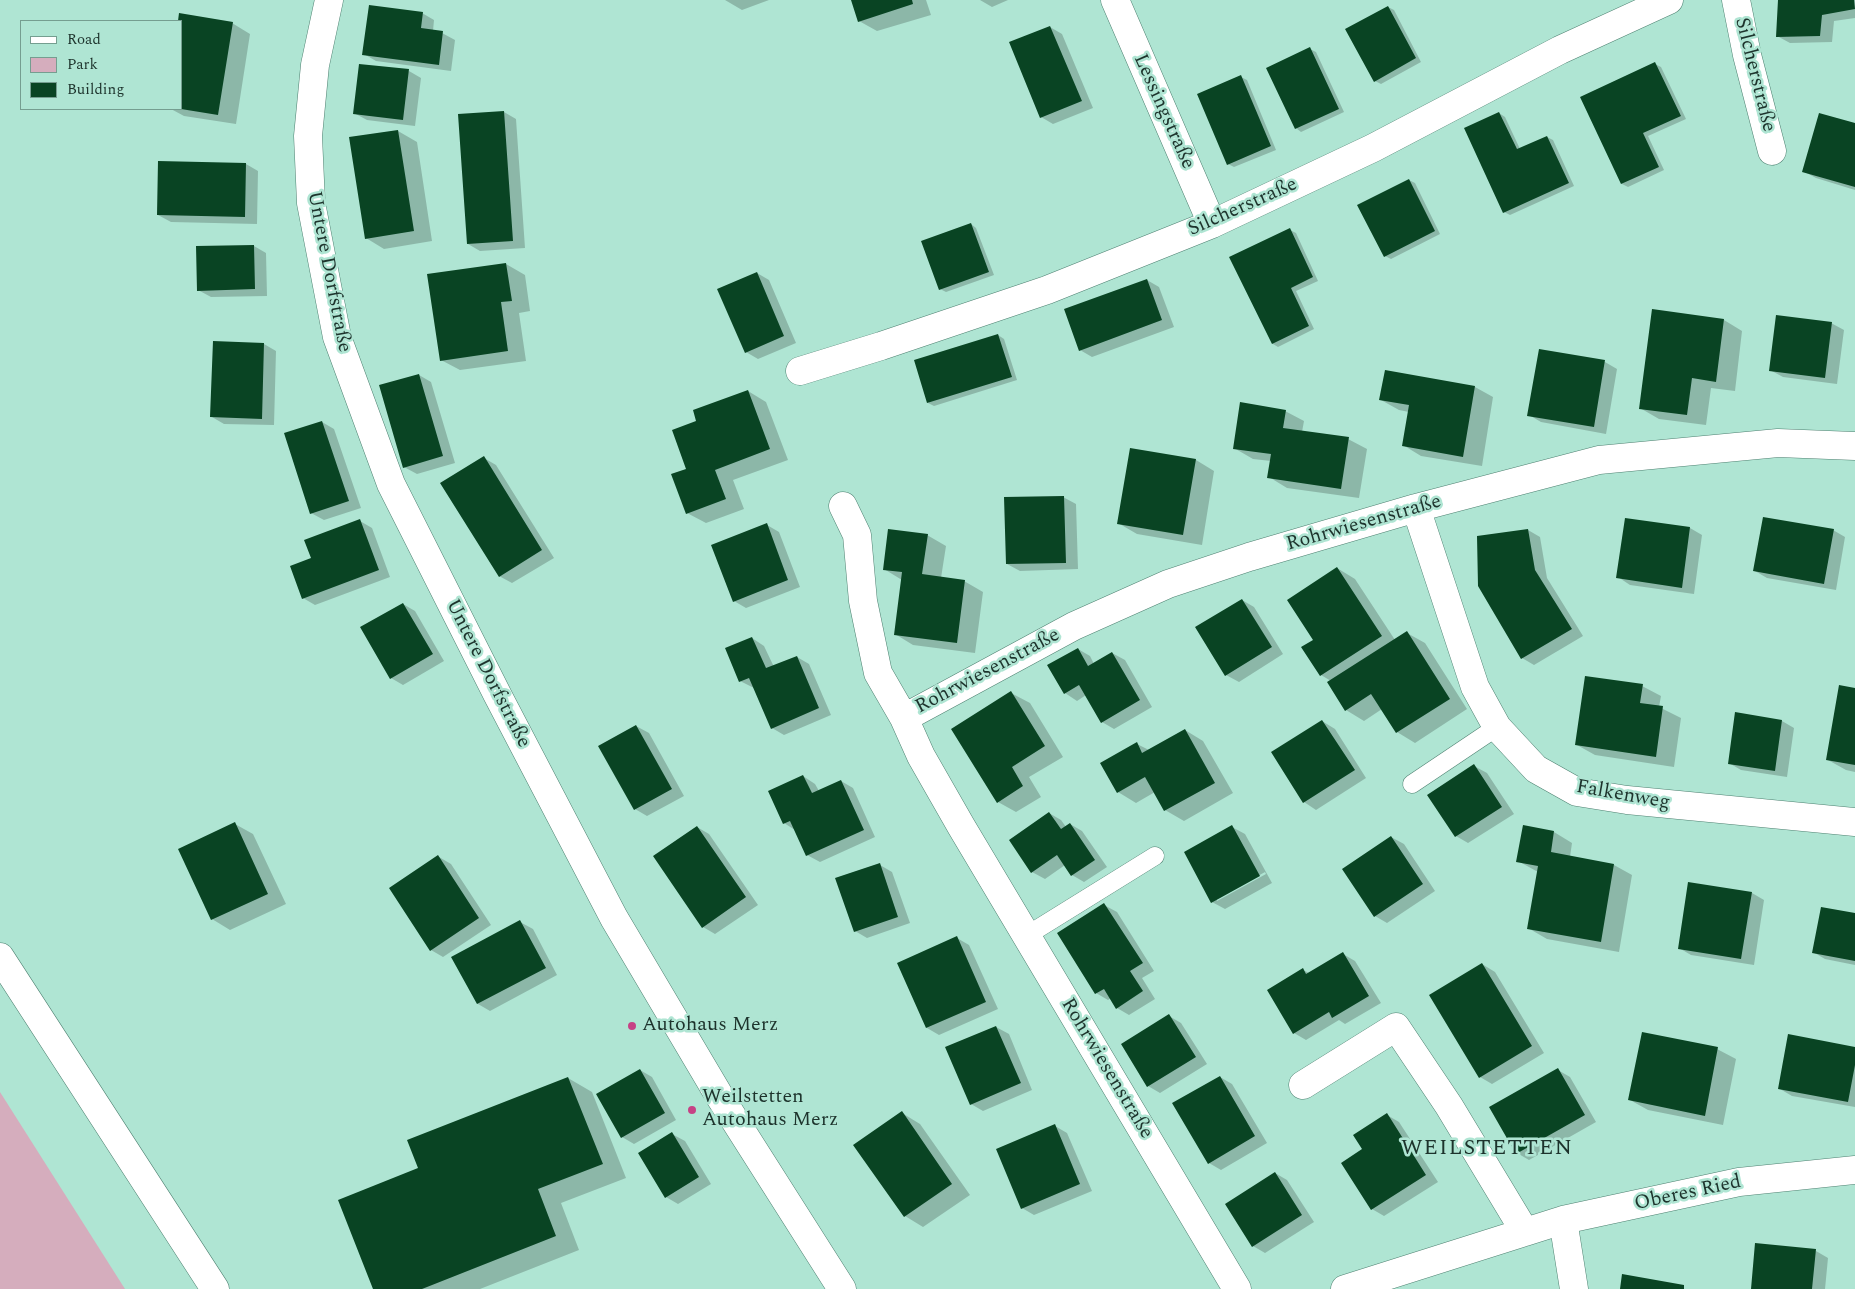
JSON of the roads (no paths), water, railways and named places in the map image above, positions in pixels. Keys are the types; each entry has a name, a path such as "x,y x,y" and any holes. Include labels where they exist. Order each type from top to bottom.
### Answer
{"main road":[{"name":"Untere Dorfstraße","path":"329,0 315,65 309,127 311,203 337,337 391,484 497,694 614,918 720,1097 842,1289"},
{"name":"Lessingstraße","path":"1114,0 1212,224"},
{"name":"Silcherstraße","path":"800,371 1047,290 1212,224 1373,148 1560,50 1669,0"},
{"name":"Silcherstraße","path":"1736,0 1747,55 1772,151"},
{"name":"Rohrwiesenstraße","path":"904,718 1074,626 1168,584 1249,557 1416,508 1599,460 1778,442 1855,446"},
{"name":"Rohrwiesenstraße","path":"844,506 857,534 863,601 878,673 904,718 921,756 1237,1289"},
{"name":"Falkenweg","path":"1416,508 1475,686 1497,727 1536,769 1577,792 1627,800 1855,822"},
{"path":"0,957 215,1289"},
{"path":"1304,1085 1396,1027 1449,1106 1524,1232"},
{"name":"Oberes Ried","path":"1345,1289 1563,1220 1739,1182 1855,1170"},
{"path":"1563,1220 1574,1289"}],"lane":[{"path":"1412,784 1497,727"},
{"path":"1026,936 1155,856"}],"place":[{"name":"Autohaus Merz","path":"632,1026"},
{"name":"Weilstetten Autohaus Merz","path":"692,1110"}],"district":[{"name":"WEILSTETTEN","path":"1487,1150"}]}
